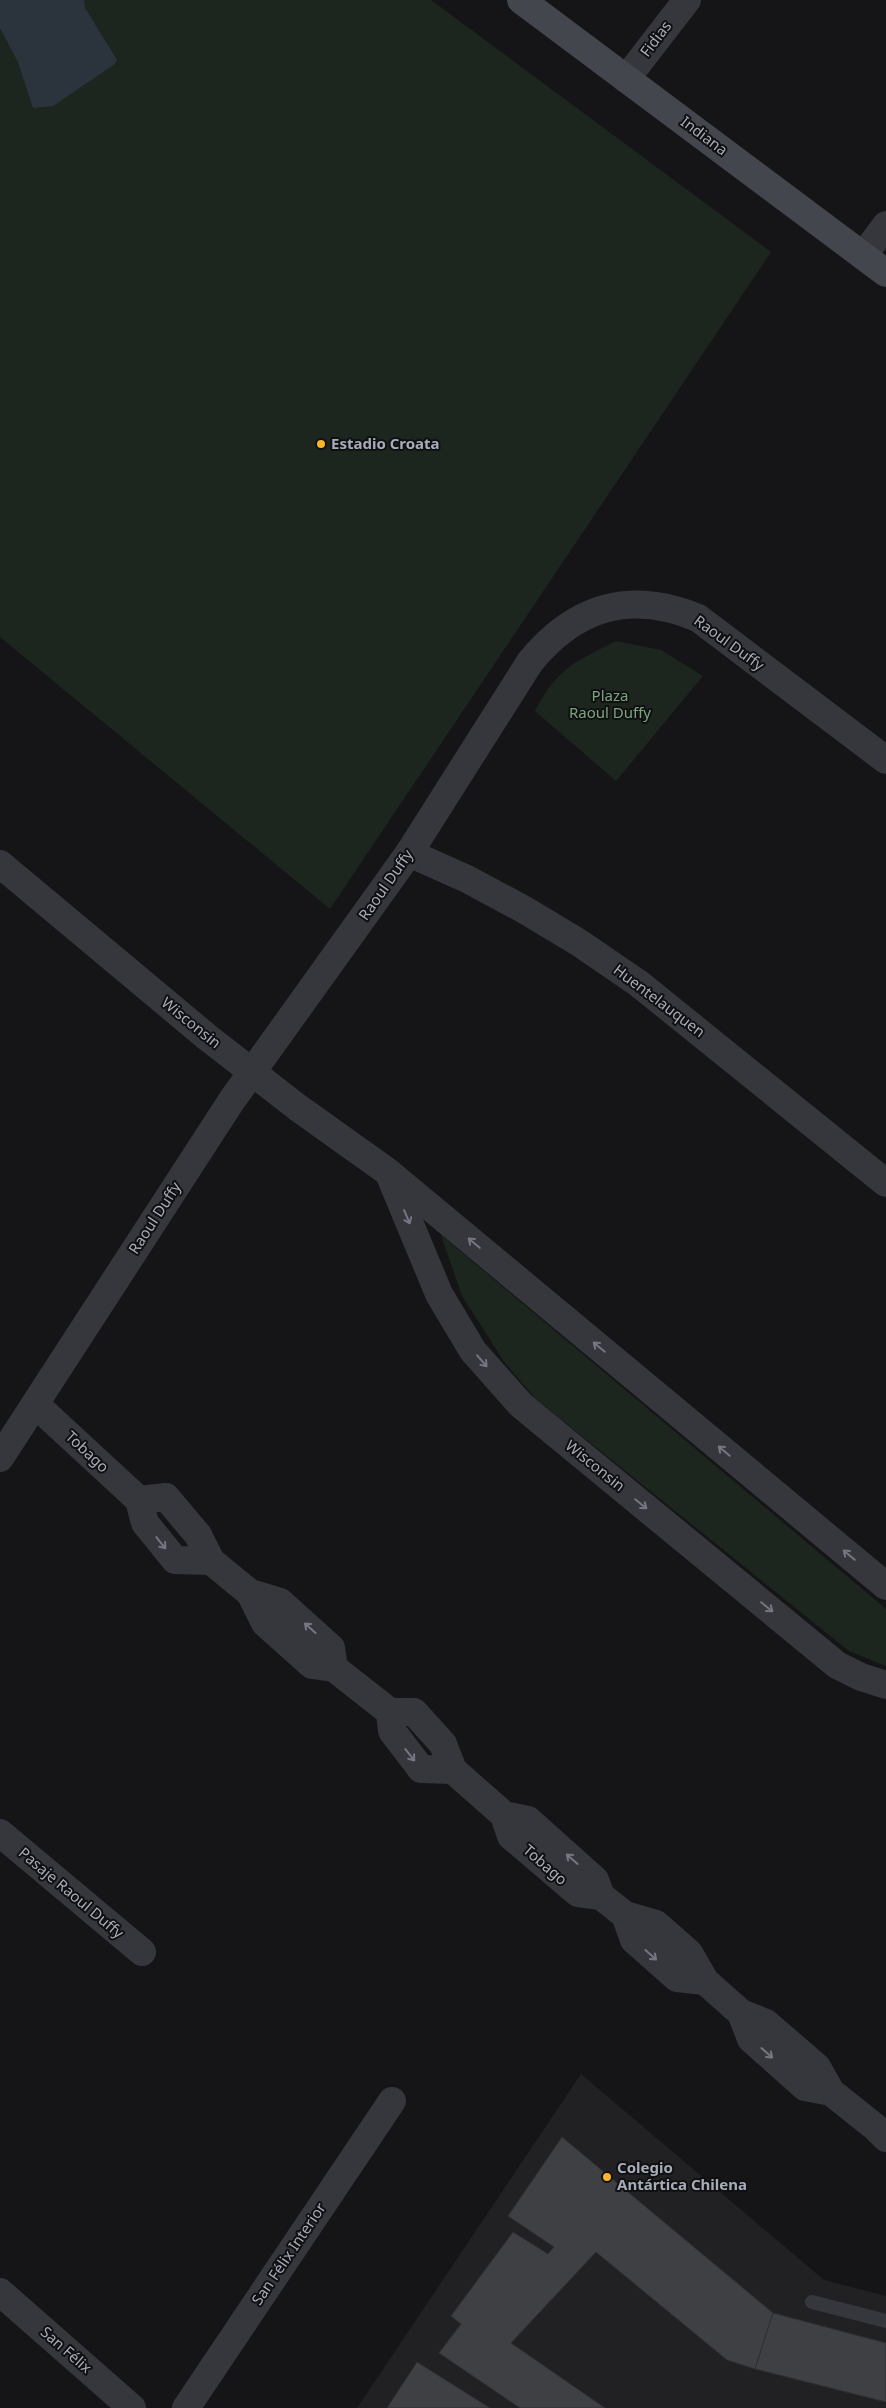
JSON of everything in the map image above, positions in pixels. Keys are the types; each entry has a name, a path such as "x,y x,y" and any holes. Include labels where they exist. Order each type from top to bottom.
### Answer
{"street":[{"name":"Indiana","path":"522,0 886,273"},
{"name":"Fidias","path":"626,78 687,0"},
{"path":"863,256 886,225"},
{"name":"Raoul Duffy","path":"0,1458 252,1071 273,1045 409,853 530,662 546,643 565,627 587,615 611,607 633,604 656,605 678,610 698,618 886,760"},
{"name":"Huentelauquen","path":"409,853 467,879 523,909 578,942 638,983 886,1183"},
{"name":"Wisconsin","path":"0,864 252,1071 388,1172 886,1586"},
{"name":"Wisconsin","path":"388,1172 439,1294 473,1351 520,1405 837,1665 861,1677 886,1684"},
{"name":"Tobago","path":"35,1404 140,1500 166,1497 198,1535 211,1561 250,1593 280,1602 331,1648 334,1668 390,1712 414,1712 443,1744 453,1770 504,1815 528,1820 595,1880 601,1896 624,1915 656,1924 690,1953 705,1981 741,2013 766,2023 818,2067 831,2092 882,2130"},
{"name":"Pasaje Raoul Duffy","path":"0,1833 142,1952"},
{"name":"San Félix Interior","path":"186,2408 392,2101"},
{"name":"San Félix","path":"3,2300 132,2408"}],"lane":[{"path":"812,2302 886,2321"}],"shaded area":[{"path":"0,0 84,0 85,8 117,60 115,64 53,106 33,108 18,62 0,28"},
{"name":"Colegio Antártica Chilena","path":"581,2074 824,2280 886,2296 886,2408 357,2408"}],"green space":[{"name":"Estadio Croata","path":"0,0 431,0 771,252 330,909 0,637"},
{"name":"Plaza Raoul Duffy","path":"616,641 661,650 703,676 616,781 535,711 559,675 578,661"},
{"path":"441,1235 886,1609 886,1666 849,1651 536,1399 505,1363 462,1296"}],"building":[{"path":"562,2137 773,2313 755,2369 727,2360 596,2252 511,2343 605,2408 520,2408 439,2353 461,2324 451,2316 513,2232 548,2254 554,2247 508,2216"},
{"path":"773,2313 886,2343 886,2402 755,2369"},
{"path":"417,2362 490,2408 387,2408"}],"place":[{"name":"Estadio Croata","path":"321,444"},
{"name":"Colegio Antártica Chilena","path":"607,2177"}]}
